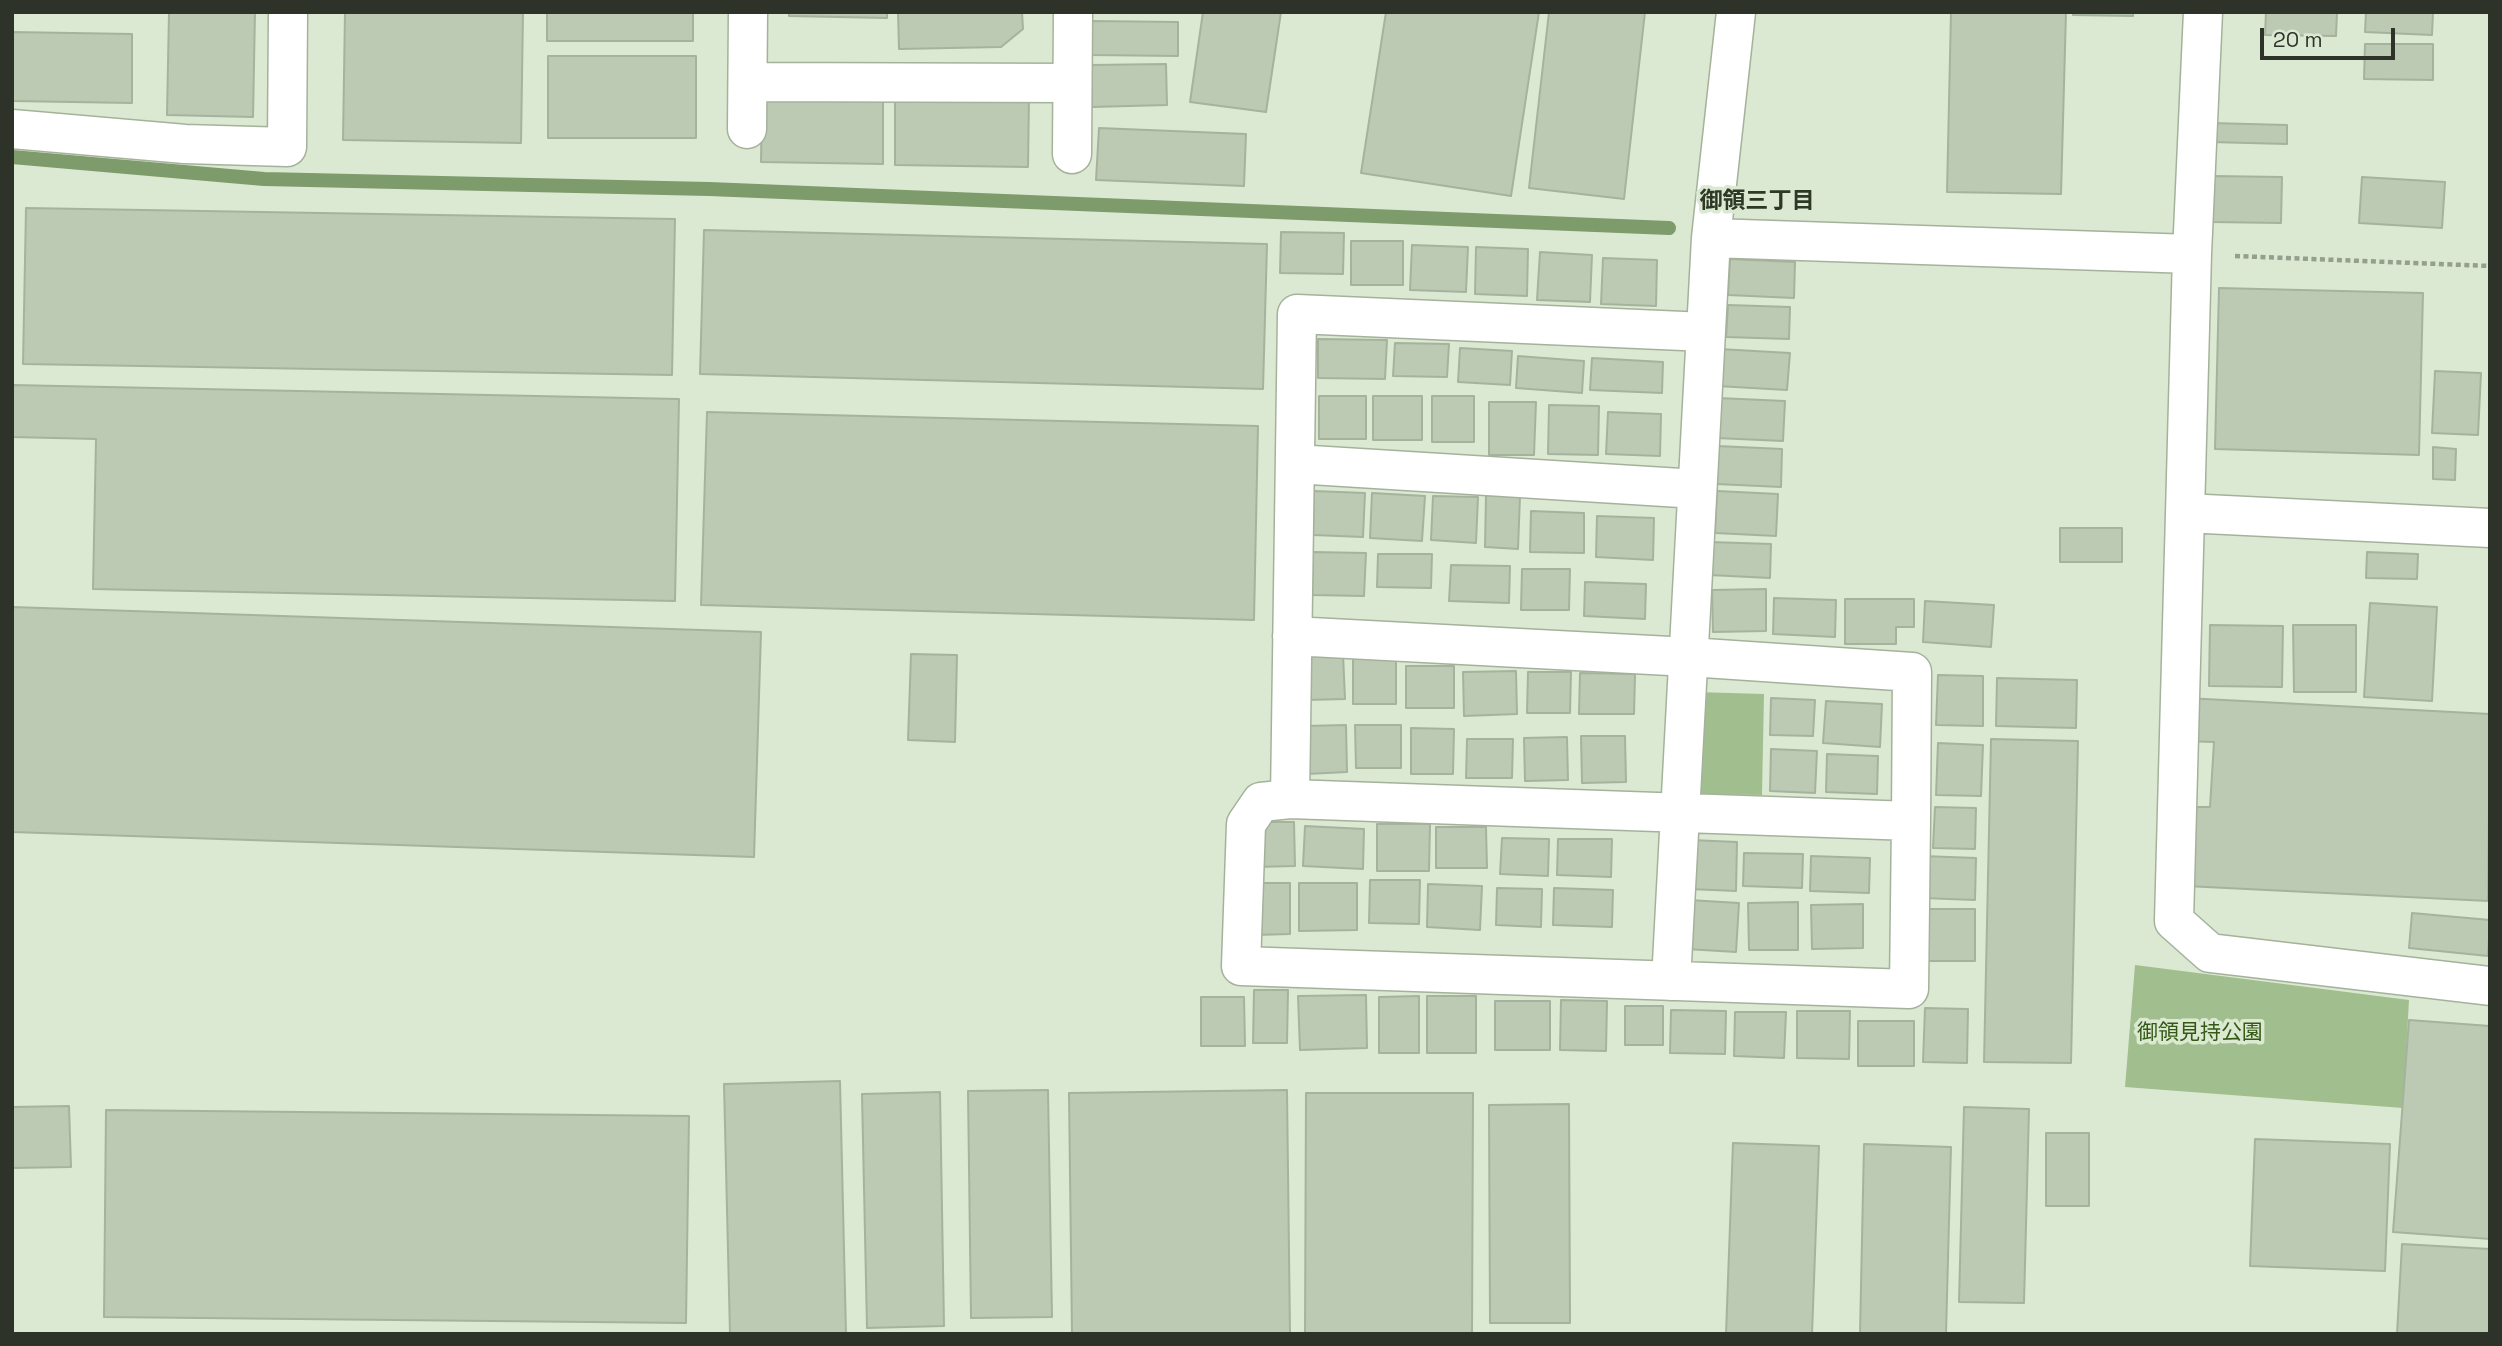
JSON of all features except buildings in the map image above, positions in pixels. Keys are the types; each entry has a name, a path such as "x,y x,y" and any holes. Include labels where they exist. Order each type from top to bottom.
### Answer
{"street":[{"path":"12,129 184,144 287,146 288,12"},
{"path":"747,129 748,12"},
{"path":"1072,154 1073,12"},
{"path":"1671,981 1711,237 1736,12"},
{"path":"2203,12 2192,254 2174,921 2210,953 2490,986"},
{"path":"748,82 1072,83"},
{"path":"1711,237 2192,254"},
{"path":"1290,799 1297,314 1706,332"},
{"path":"1295,464 1698,489"},
{"path":"2185,513 2490,528"},
{"path":"1292,636 1912,672 1909,989 1241,966 1246,824 1261,802 1290,799 1910,821"}],"path":[{"path":"2192,254 2490,266"}],"green space":[{"path":"1696,692 1764,694 1762,795 1693,794"},
{"name":"御領見持公園","path":"2135,965 2409,1000 2403,1108 2125,1087"}],"waterway":[{"path":"12,157 264,179 709,189 1669,228"}],"district":[{"name":"御領三丁目","path":"1757,202"}]}
